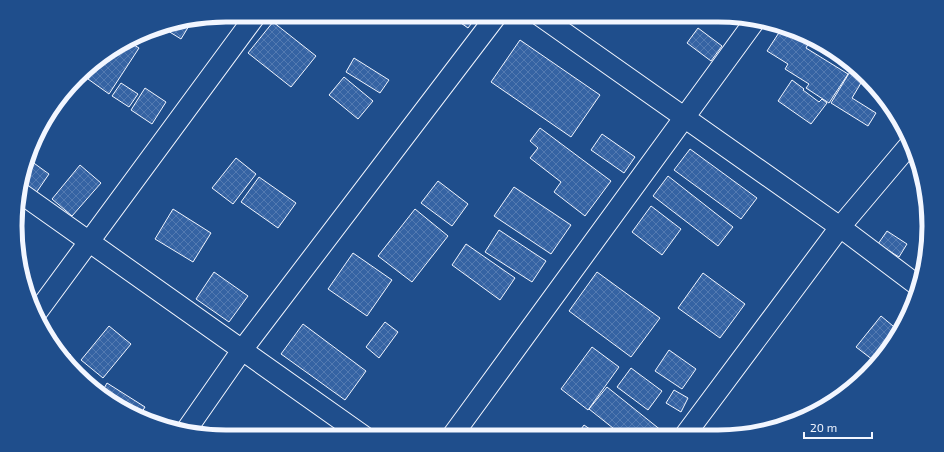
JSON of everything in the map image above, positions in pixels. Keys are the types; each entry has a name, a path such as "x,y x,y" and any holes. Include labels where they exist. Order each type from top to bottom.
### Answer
{"street":[{"path":"40,309 251,22"},
{"path":"189,426 242,350 492,22"},
{"path":"549,22 840,227 914,283"},
{"path":"456,430 752,25"},
{"path":"689,430 840,227 906,149"},
{"path":"24,196 356,430"}],"building":[{"path":"273,22 316,56 291,87 248,53"},
{"path":"459,22 473,22 468,28"},
{"path":"189,26 181,39 168,31"},
{"path":"698,28 722,46 711,61 687,43"},
{"path":"780,32 809,43 806,48 848,74 829,103 806,88 809,84 785,69 788,64 767,51"},
{"path":"520,40 600,95 571,137 491,82"},
{"path":"133,44 139,48 109,94 88,79 93,71 124,49"},
{"path":"354,58 389,80 380,93 346,72"},
{"path":"850,71 862,82 852,98 876,113 868,126 831,103"},
{"path":"344,77 373,101 358,119 329,95"},
{"path":"792,80 819,102 822,99 827,103 811,124 778,101"},
{"path":"121,83 138,94 129,107 112,96"},
{"path":"145,88 166,102 152,124 131,110"},
{"path":"540,128 611,181 585,216 554,192 561,182 530,158 538,148 530,141"},
{"path":"602,134 635,157 624,173 591,150"},
{"path":"690,149 757,198 741,219 674,170"},
{"path":"236,158 256,174 233,204 212,188"},
{"path":"32,162 49,174 36,193 26,186"},
{"path":"80,165 101,183 72,216 52,199"},
{"path":"668,176 733,227 718,246 653,196"},
{"path":"259,177 296,203 278,228 241,202"},
{"path":"438,181 468,204 452,226 421,203"},
{"path":"514,187 571,225 551,254 494,216"},
{"path":"651,206 681,229 662,255 632,232"},
{"path":"173,209 211,233 193,262 155,239"},
{"path":"415,209 448,236 412,282 378,256"},
{"path":"499,230 546,261 532,282 485,252"},
{"path":"887,231 907,244 899,257 878,244"},
{"path":"466,244 515,278 500,300 452,265"},
{"path":"353,253 392,280 367,316 328,289"},
{"path":"214,272 248,296 229,322 196,299"},
{"path":"597,272 660,318 631,357 569,311"},
{"path":"703,273 745,304 720,338 678,308"},
{"path":"881,316 895,328 872,359 856,347"},
{"path":"385,322 398,332 379,358 366,347"},
{"path":"303,324 366,371 345,400 281,354"},
{"path":"109,326 131,344 103,378 81,360"},
{"path":"592,347 619,367 588,410 561,389"},
{"path":"64,350 71,355 70,357"},
{"path":"669,350 696,369 682,389 655,371"},
{"path":"631,368 662,391 648,410 617,387"},
{"path":"107,383 145,407 142,412 136,409 104,389"},
{"path":"607,387 661,430 615,430 589,409"},
{"path":"674,390 688,398 681,412 666,403"},
{"path":"584,425 591,430 580,430"}]}
